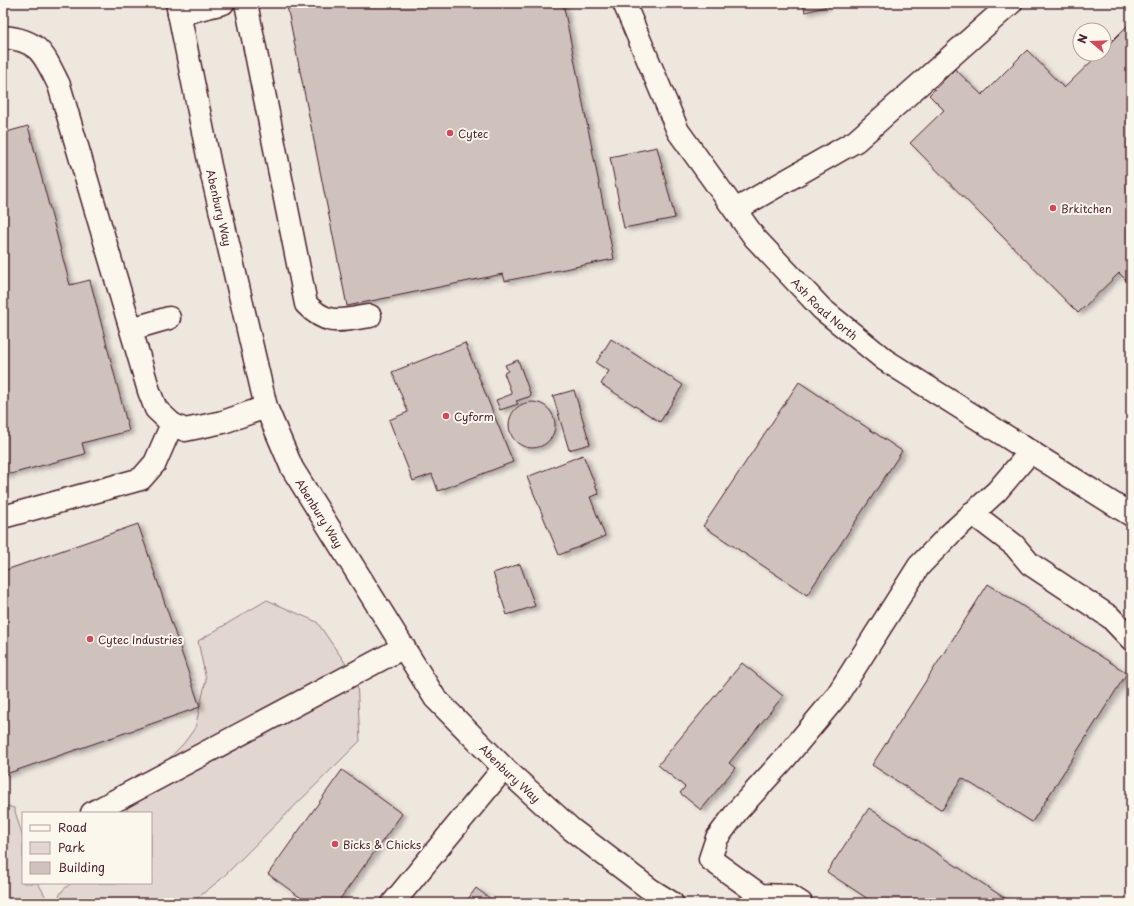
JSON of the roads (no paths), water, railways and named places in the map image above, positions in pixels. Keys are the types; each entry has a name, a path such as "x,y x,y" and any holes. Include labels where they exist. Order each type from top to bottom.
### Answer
{"street":[{"path":"178,8 223,3"},
{"path":"246,3 306,304 313,311 326,318 336,321 370,316"},
{"name":"Ash Road North","path":"624,3 678,131 755,238 822,309 885,360 1131,515"},
{"path":"735,210 856,142 1011,3"},
{"name":"Abenbury Way","path":"178,8 210,166 266,407 292,468 435,698 504,768 571,829 651,890 672,903"},
{"path":"3,37 16,38 32,44 45,56 59,85 149,391 156,409 172,424 185,430 222,422 266,407"},
{"path":"131,330 169,318"},
{"path":"3,517 141,479 156,463 172,424"},
{"path":"801,903 790,896 760,895 710,859 717,838 738,810 786,757 836,697 919,566 972,513 997,491 1031,452"},
{"path":"972,513 1014,545 1030,564 1110,617 1131,639"},
{"path":"94,812 404,647"},
{"path":"393,903 504,768"}],"place":[{"name":"Cytec","path":"450,133"},
{"name":"Brkitchen","path":"1053,208"},
{"name":"Cyform","path":"446,416"},
{"name":"Cytec Industries","path":"90,639"},
{"name":"Bicks & Chicks","path":"335,844"}]}
